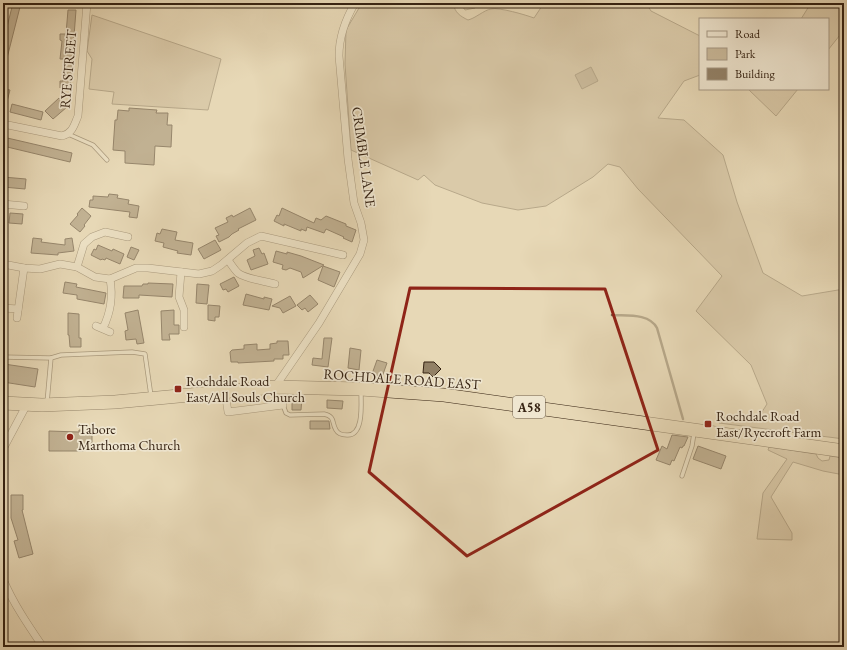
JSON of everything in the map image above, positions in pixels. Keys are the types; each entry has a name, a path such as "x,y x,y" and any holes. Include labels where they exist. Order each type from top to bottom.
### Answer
{"highway":[{"name":"ROCHDALE ROAD EAST","path":"3,403 47,405 151,399 274,387 361,390 444,395 844,451"}],"street":[{"name":"RYE STREET","path":"68,134 73,129 78,116 86,3"},
{"name":"CRIMBLE LANE","path":"274,387 322,317 360,254 364,240 361,223 353,196 339,56 339,43 343,26 355,3"},
{"path":"3,124 55,135 62,136 68,134"},
{"path":"3,204 24,206"},
{"path":"77,267 84,244 92,237 105,232 128,238"},
{"path":"3,264 40,269 60,264 77,267 95,276 110,279 136,268 199,274 212,271 228,260 261,232 343,255"},
{"path":"228,260 238,272 247,278 275,284"},
{"path":"16,318 24,268"},
{"path":"181,272 179,297 184,310 184,327"},
{"path":"110,279 112,292 111,307 100,327 110,332"},
{"path":"3,308 18,309"},
{"path":"225,392 228,412 283,405"},
{"path":"3,449 27,404"},
{"path":"3,579 12,598 42,647"}],"lane":[{"path":"68,134 93,145 107,160"},
{"path":"3,357 51,358 61,355 132,352 145,354 151,399"},
{"path":"47,405 51,358"},
{"path":"283,405 286,413 290,415 329,415 332,418 336,430 340,434 349,435 355,432 360,423 361,390"},
{"path":"682,476 692,446 694,430"}],"highlighted area":[{"path":"410,288 605,289 658,450 467,556 369,472"}],"green space":[{"path":"362,3 453,3 458,14 468,20 483,12 495,9 534,18 542,6 541,3 646,3 651,11 699,35 699,75 684,81 658,118 684,120 723,155 737,202 763,273 802,296 844,289 844,439 719,423 724,418 760,415 767,404 751,365 696,311 722,276 638,189 620,167 608,164 593,177 546,206 518,210 482,203 435,185 424,175 418,180 351,150 345,64 346,30"},
{"path":"460,3 480,3 475,8 465,10"},
{"path":"811,3 844,3 844,30 829,49 829,18 802,18"},
{"path":"92,15 221,59 208,110 112,104 114,92 89,89 92,59 87,51"},
{"path":"749,90 797,90 776,116"},
{"path":"769,447 816,454 822,461 829,460 830,456 844,458 844,475 823,471 793,462 771,497 792,533 792,540 757,539 763,493 787,459 768,450"}],"shaded area":[{"path":"591,67 598,81 582,89 575,75"}],"building":[{"path":"13,3 21,3 5,66 3,66 3,43"},
{"path":"68,10 76,10 70,89 60,88 60,81 63,81 65,59 60,59 62,41 60,40 60,34 66,34"},
{"path":"3,89 10,90 5,109 3,109"},
{"path":"59,98 67,107 53,119 45,111"},
{"path":"12,104 43,112 41,120 10,112"},
{"path":"129,108 157,110 156,113 168,113 167,125 172,125 171,147 155,146 154,165 125,163 125,151 113,150 115,120 117,120 118,110 129,111"},
{"path":"3,137 72,153 70,162 3,146"},
{"path":"3,177 26,179 25,189 3,187"},
{"path":"109,194 118,195 117,198 129,200 128,204 139,206 137,218 129,217 130,212 89,207 90,200 93,200 93,196 108,197"},
{"path":"82,208 91,216 80,232 70,224"},
{"path":"250,208 256,220 238,229 239,230 229,237 219,242 216,236 219,235 215,228 228,222 226,218 232,215 233,217"},
{"path":"282,208 314,223 316,218 321,220 326,216 346,224 346,226 356,230 352,242 326,229 324,233 307,227 306,231 301,229 301,231 284,224 284,226 274,221 277,215 279,216"},
{"path":"10,213 23,214 22,224 9,223"},
{"path":"162,229 177,232 175,240 193,243 191,255 177,253 178,251 163,247 164,243 155,241 157,233 160,234"},
{"path":"33,238 42,239 41,242 65,245 65,239 72,238 74,251 58,253 58,255 31,253"},
{"path":"215,240 221,250 204,259 198,249"},
{"path":"98,245 124,254 120,264 106,258 105,260 101,260 91,255 94,249 96,250"},
{"path":"131,247 139,250 134,260 127,257"},
{"path":"259,248 262,254 264,253 268,264 251,270 247,260 255,256 253,250"},
{"path":"276,251 301,256 324,265 303,278 301,272 290,268 286,270 282,269 283,265 273,262"},
{"path":"323,266 340,272 334,287 318,280"},
{"path":"234,277 239,286 228,292 226,289 223,290 220,284"},
{"path":"65,282 77,284 76,287 106,293 104,304 77,299 77,295 63,293"},
{"path":"143,284 173,284 172,297 139,295 139,298 123,298 124,286 142,286"},
{"path":"197,284 209,285 207,304 196,303"},
{"path":"246,294 264,299 264,297 272,299 269,310 243,305"},
{"path":"310,295 318,304 308,312 305,308 302,310 297,305"},
{"path":"290,296 296,306 283,313 280,308 272,306"},
{"path":"208,305 220,306 219,317 215,317 215,321 208,320"},
{"path":"138,310 144,343 137,344 136,339 126,340 125,331 128,330 125,313"},
{"path":"174,310 174,325 179,325 179,334 169,334 170,340 162,340 161,311"},
{"path":"68,313 79,314 79,338 81,338 81,347 70,347 68,335"},
{"path":"324,338 332,338 328,367 312,365 313,358 322,359"},
{"path":"277,341 288,341 289,355 283,355 283,359 274,359 274,361 231,362 230,352 232,350 244,349 244,345 257,344 257,350 270,349 270,344 277,343"},
{"path":"350,348 361,350 359,370 348,368"},
{"path":"377,360 387,363 382,377 372,374"},
{"path":"424,362 434,362 441,369 433,377 429,373 423,373"},
{"path":"4,364 38,369 35,387 3,382"},
{"path":"292,398 302,398 301,410 292,410"},
{"path":"327,400 343,401 342,409 327,408"},
{"path":"310,421 329,421 330,429 310,429"},
{"name":"Tabore Marthoma Church","path":"92,427 92,444 84,449 84,451 49,451 49,431 79,432 79,430 86,430"},
{"path":"672,435 688,437 684,446 682,448 680,447 674,461 672,460 670,465 656,460 662,446 667,449"},
{"path":"698,446 726,456 721,469 693,459"},
{"path":"11,495 23,495 22,510 33,554 19,558 14,541 18,540 11,518"}],"waterway":[{"path":"612,315 637,316 649,320 657,328 683,419"}],"place":[{"name":"Rochdale Road East/All Souls Church","path":"178,389"},
{"name":"Rochdale Road East/Ryecroft Farm","path":"708,424"},
{"name":"Tabore Marthoma Church","path":"70,437"}]}
